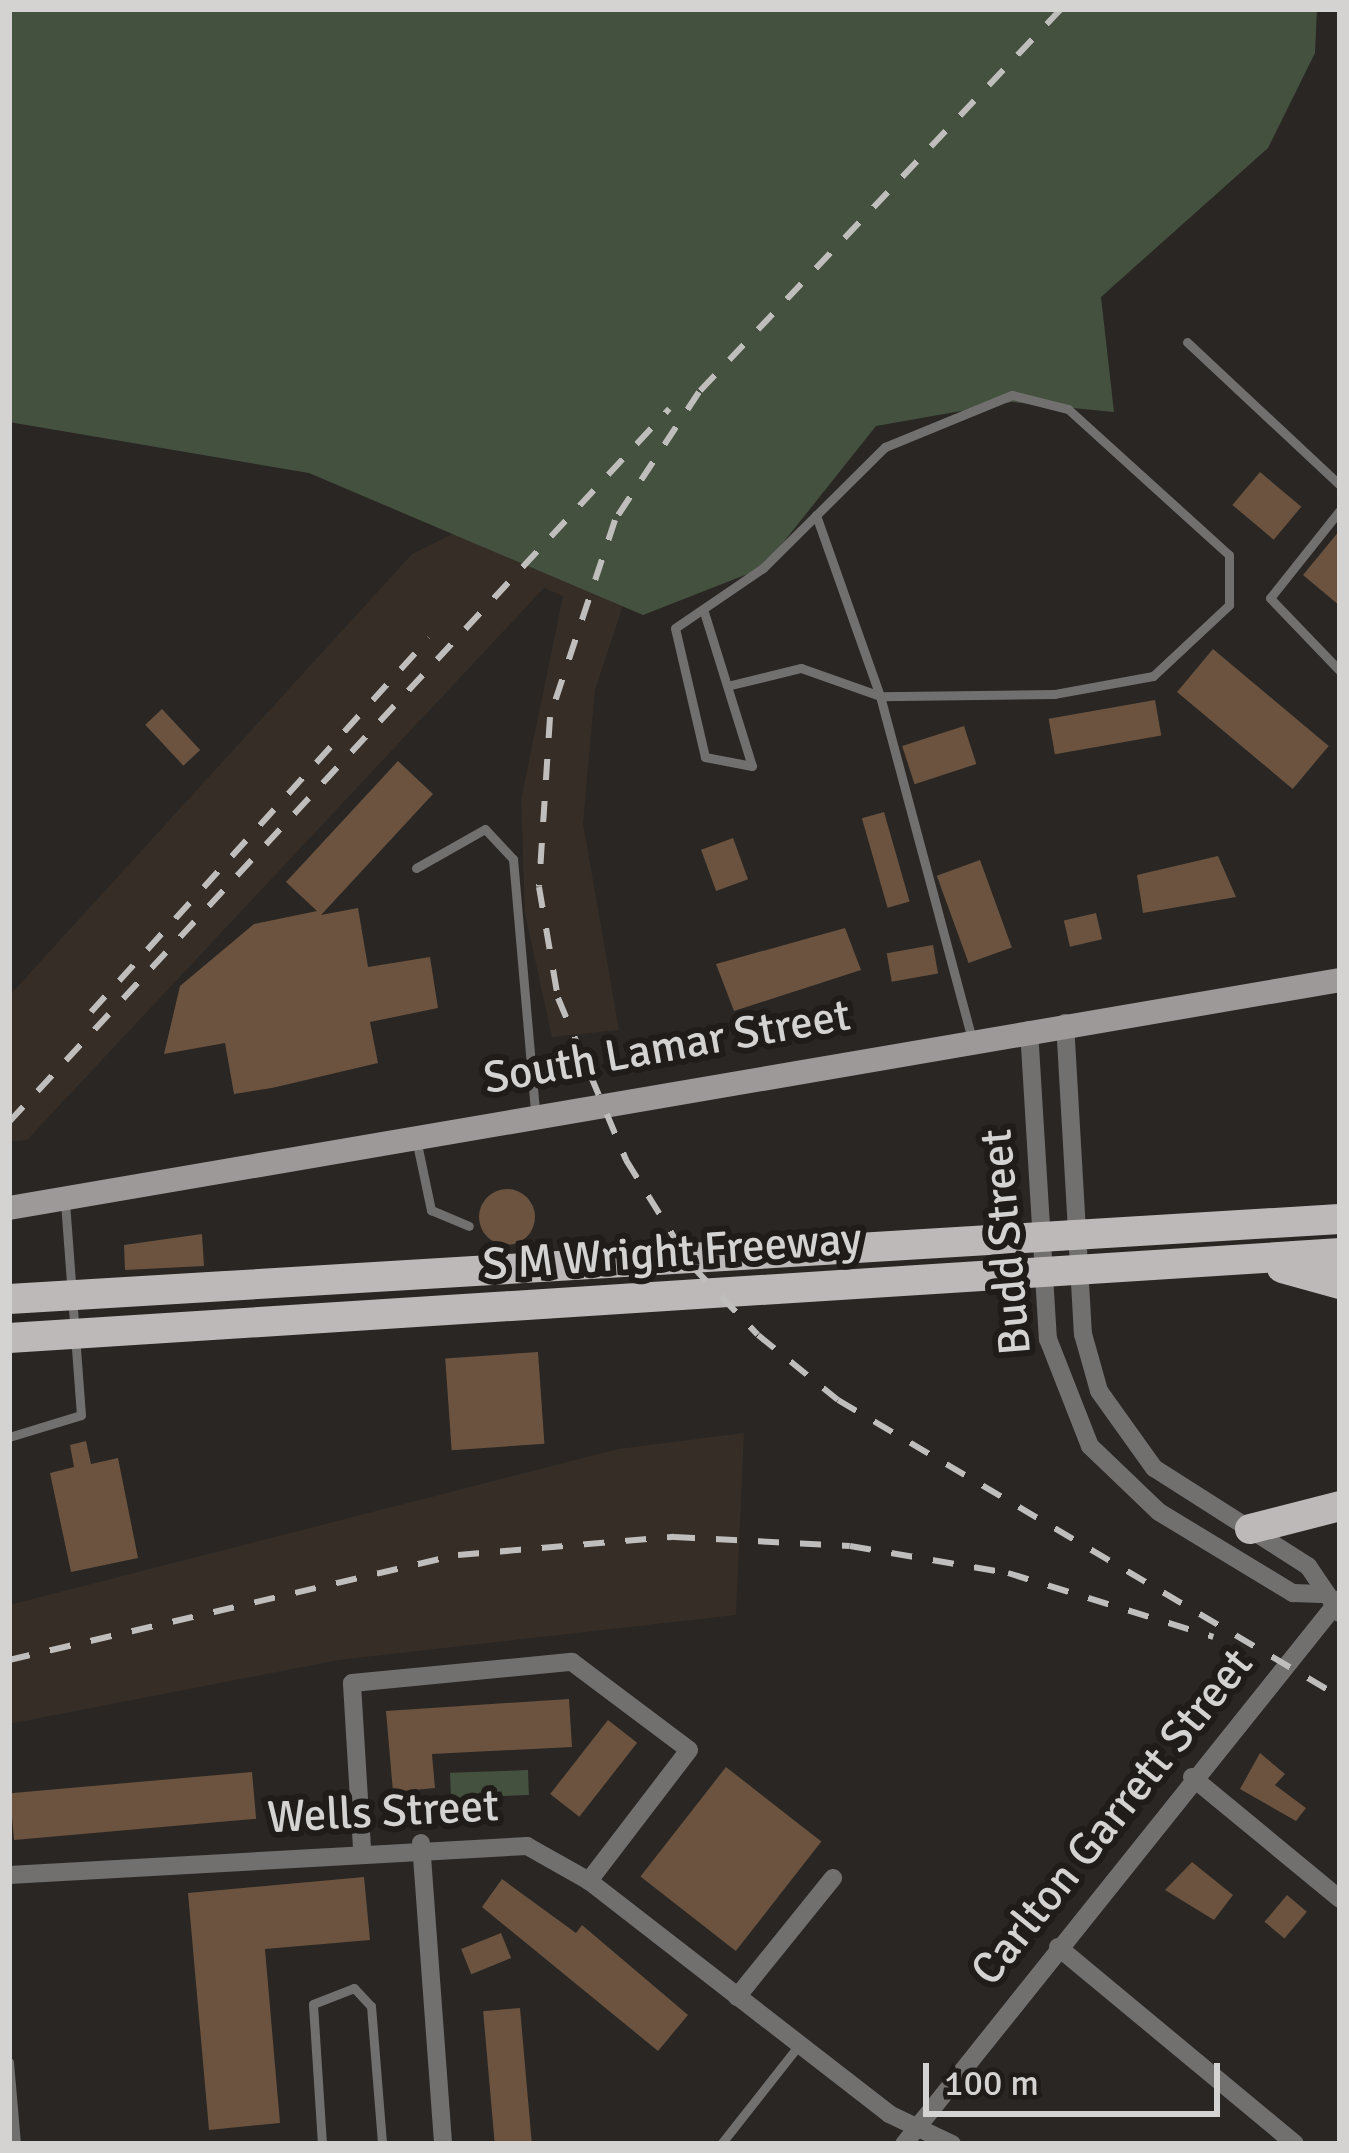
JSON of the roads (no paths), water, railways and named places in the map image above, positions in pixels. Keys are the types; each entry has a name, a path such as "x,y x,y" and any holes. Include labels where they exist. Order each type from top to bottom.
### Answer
{"main road":[{"name":"South Lamar Street","path":"9,1208 535,1112 1340,980"},
{"name":"S M Wright Freeway","path":"9,1299 1340,1219"},
{"name":"S M Wright Freeway","path":"9,1338 1340,1253"},
{"path":"1138,1268 1287,1268 1340,1284"},
{"path":"1250,1529 1340,1506"}],"street":[{"name":"Budd Street","path":"1065,1023 1084,1334 1099,1391 1154,1468 1307,1566 1334,1603"},
{"name":"Budd Street","path":"1029,1030 1048,1339 1090,1446 1159,1512 1293,1593 1334,1603"},
{"name":"Carlton Garrett Street","path":"910,2136 1334,1603"},
{"path":"362,1848 352,1683 572,1662 685,1738 684,1762 589,1881"},
{"path":"1192,1777 1340,1899"},
{"path":"421,1844 443,2144"},
{"name":"Wells Street","path":"9,1876 421,1844 527,1846 589,1881 910,2136 952,2144"},
{"path":"737,1997 833,1878"},
{"path":"1058,1947 1295,2144"}],"lane":[{"path":"1187,342 1340,485"},
{"path":"704,612 731,685 752,766 704,758 673,648 675,628 704,612 816,515 885,447 1012,395 1039,394 1229,555 1229,605 1153,676 1054,694 880,696 800,668 731,685"},
{"path":"1340,510 1270,598 1340,671"},
{"path":"816,515 880,696 972,1039"},
{"path":"416,868 485,829 513,859 535,1112"},
{"path":"415,1133 431,1210 470,1226"},
{"path":"9,1437 81,1415 65,1196"},
{"path":"322,2144 313,2004 354,1988 371,2006 382,2144"},
{"path":"721,2144 799,2045"},
{"path":"9,2062 16,2144"}],"railway":[{"path":"1061,9 699,392 615,520 550,717 539,887 558,998 626,1160 692,1266 758,1335 838,1400 1340,1697"},
{"path":"9,1122 669,409"},
{"path":"91,1012 429,638"},
{"path":"9,1660 458,1555 674,1537 850,1546 1008,1573 1213,1637"}]}
